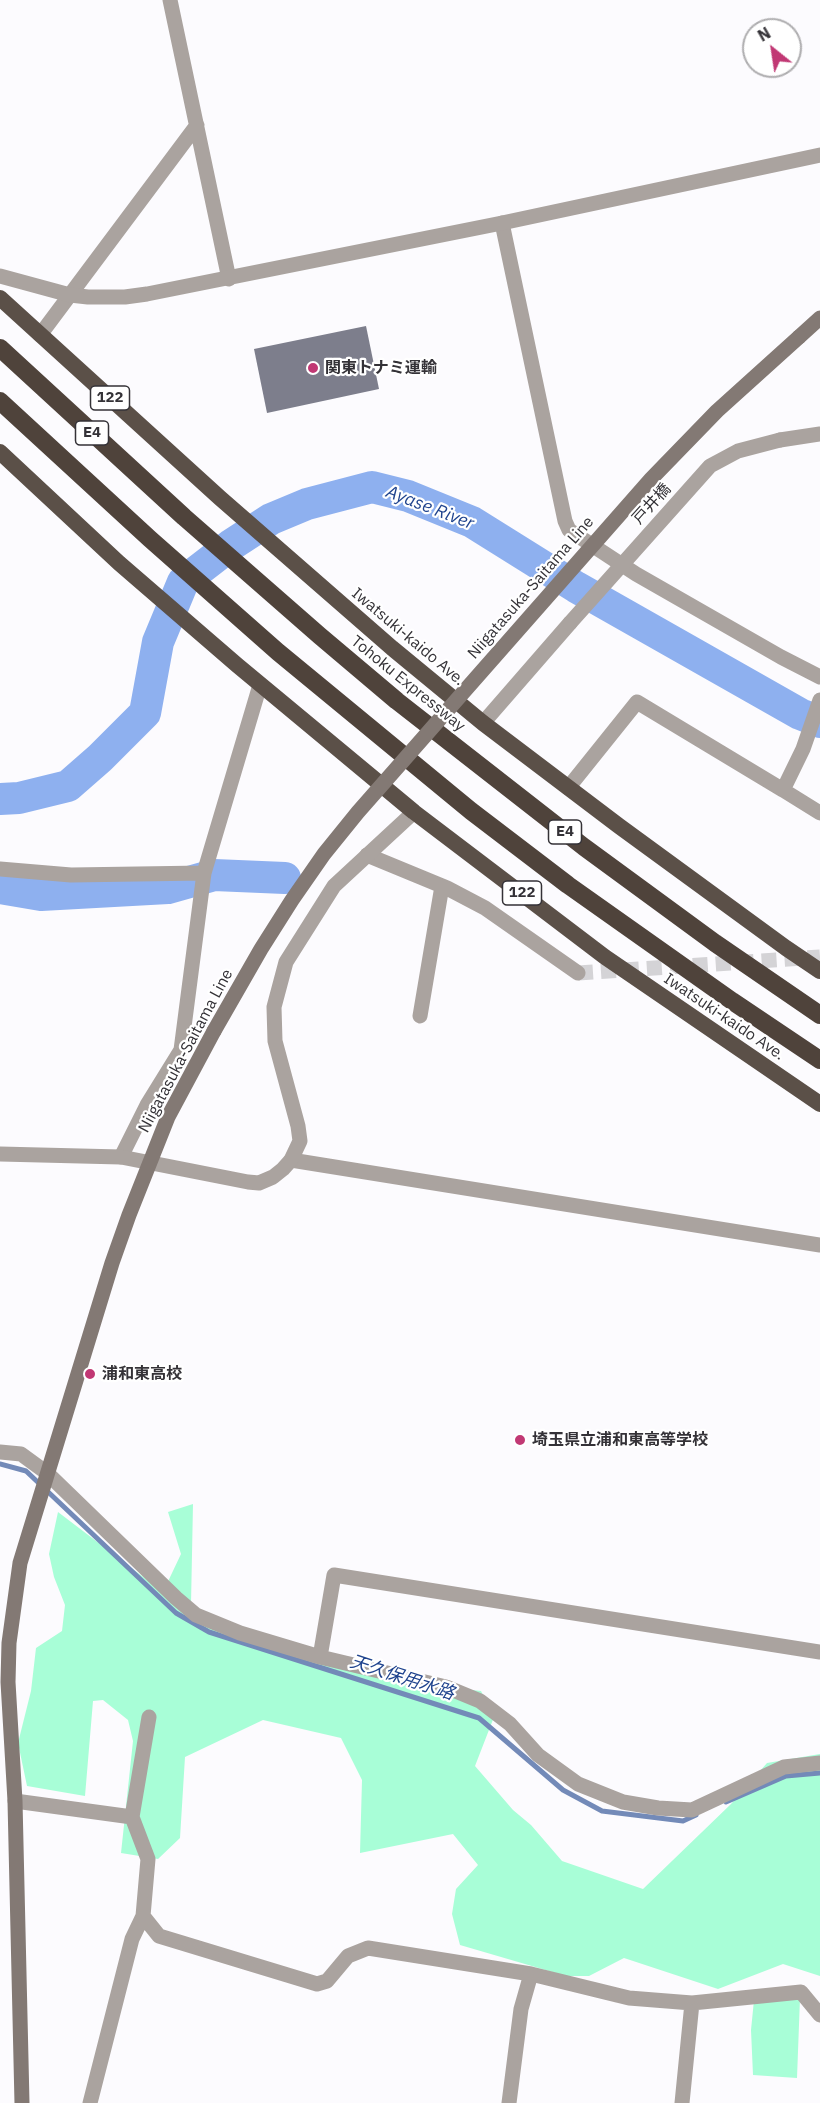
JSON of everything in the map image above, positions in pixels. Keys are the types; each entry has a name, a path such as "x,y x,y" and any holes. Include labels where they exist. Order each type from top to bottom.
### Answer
{"highway":[{"name":"Iwatsuki-kaido Ave.","path":"0,298 220,498 392,648 483,723 786,948 819,969"},
{"name":"Tohoku Expressway","path":"0,348 184,517 320,636 459,751 715,943 820,1015"},
{"name":"E4","path":"0,401 150,539 278,652 471,811 568,885 820,1060"},
{"name":"Iwatsuki-kaido Ave.","path":"0,452 7,467 260,685 414,812 605,957 820,1104"}],"main road":[{"name":"Niigatasuka-Saitama Line","path":"22,2103 15,1801 9,1720 9,1643 20,1563 112,1263 149,1161 168,1117 261,949 324,854 358,812 651,478 717,411 820,318"}],"street":[{"path":"170,0 229,279"},
{"path":"40,335 196,125"},
{"path":"0,276 70,295 125,297 229,279 820,155"},
{"path":"502,223 565,521 569,530 636,574 820,677"},
{"name":"戸井橋","path":"483,723 710,466 738,451 780,440 820,434"},
{"path":"121,1157 147,1105 181,1050 204,873 260,685"},
{"path":"783,790 803,749 820,700"},
{"path":"568,788 637,702 820,813"},
{"path":"0,1154 121,1157 248,1182 259,1182 273,1177 291,1160 300,1141 275,1041 274,1007 286,962 334,886 414,812"},
{"path":"367,855 442,886 485,908 578,973"},
{"path":"0,869 71,875 204,873"},
{"path":"420,1016 442,886"},
{"path":"291,1160 820,1245"},
{"path":"0,1452 21,1454 46,1473 196,1615 240,1634 320,1657 446,1687 480,1701 510,1724 538,1755 578,1784 623,1802 658,1809 692,1810 784,1767 820,1762"},
{"path":"320,1657 334,1575 820,1652"},
{"path":"90,2103 132,1940 143,1916 148,1859 132,1817 149,1717"},
{"path":"15,1801 132,1817"},
{"path":"143,1916 159,1936 317,1984 327,1981 348,1956 368,1948 531,1974 629,1998 692,2003 801,1992 820,2015"},
{"path":"509,2103 521,2009 531,1974"},
{"path":"682,2103 692,2003"}],"green space":[{"path":"193,1504 191,1604 195,1620 393,1681 481,1691 494,1717 475,1766 562,1861 643,1889 731,1804 767,1763 820,1754 820,1976 783,1964 718,1989 624,1958 589,1976 566,1976 460,1945 452,1914 456,1889 478,1865 453,1834 360,1853 362,1780 341,1738 263,1720 185,1757 180,1838 158,1859 121,1853 133,1741 128,1720 103,1700 93,1701 85,1796 27,1786 18,1743 31,1691 36,1648 62,1631 65,1605 54,1577 49,1554 58,1512 163,1592 181,1554 168,1512"},
{"path":"800,1998 797,2078 753,2075 751,2030 754,2000"}],"building":[{"path":"366,326 379,389 267,413 254,349"}],"waterway":[{"name":"Ayase River","path":"0,799 19,798 68,786 145,713 158,642 183,582 231,545 271,519 307,504 372,487 408,496 472,522 576,587 800,714 820,722"},
{"path":"0,888 41,895 168,888 214,875 285,878"},
{"name":"天久保用水路","path":"0,1464 26,1471 176,1613 209,1632 479,1718 563,1790 602,1811 683,1821 696,1815"},
{"name":"天久保用水路","path":"726,1802 786,1776 820,1773"}],"tunnel":[{"path":"578,973 820,957"}],"place":[{"name":"関東トナミ運輸","path":"313,368"},
{"name":"浦和東高校","path":"90,1374"},
{"name":"埼玉県立浦和東高等学校","path":"520,1440"}]}
